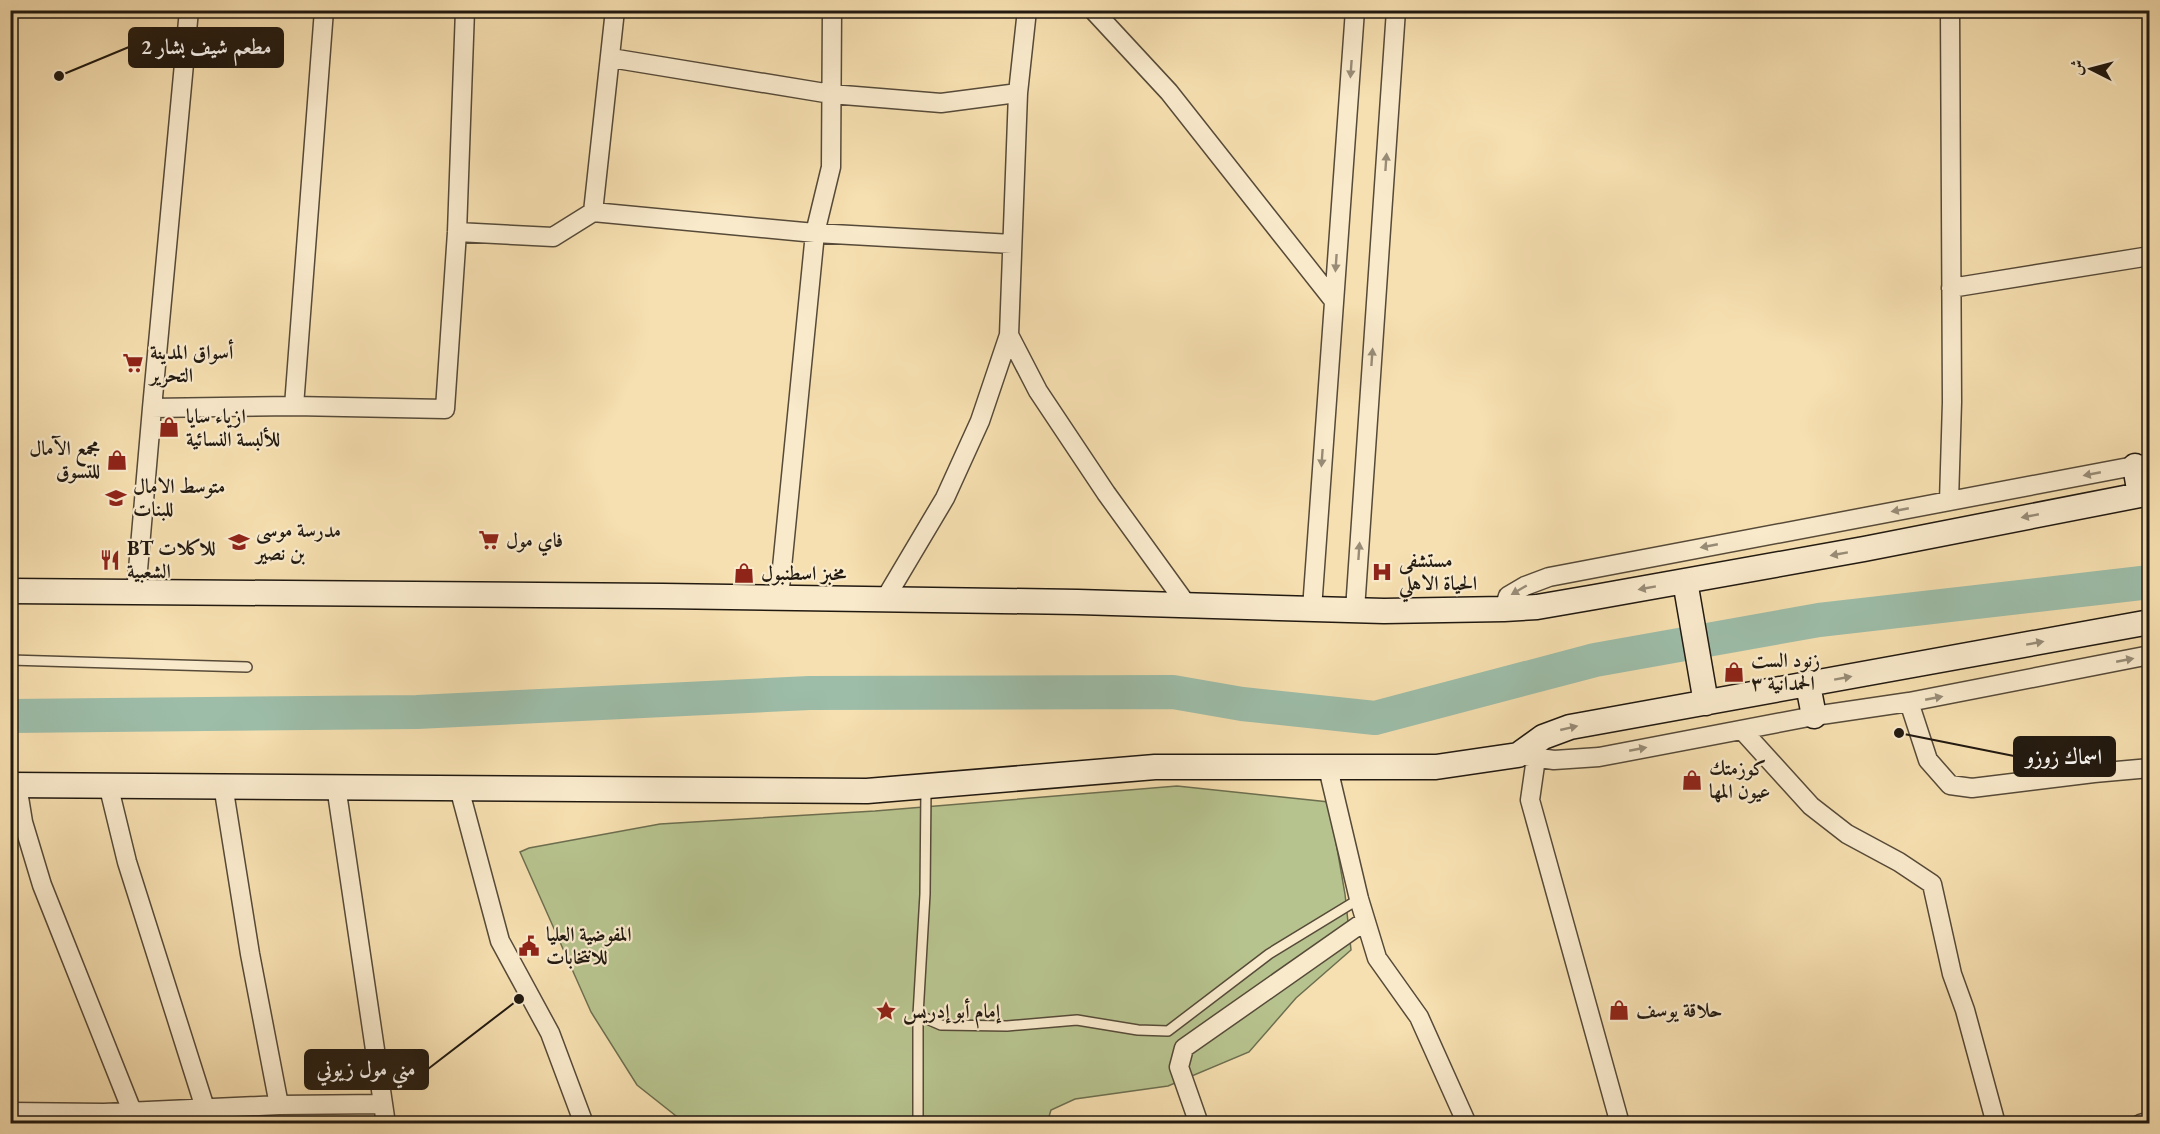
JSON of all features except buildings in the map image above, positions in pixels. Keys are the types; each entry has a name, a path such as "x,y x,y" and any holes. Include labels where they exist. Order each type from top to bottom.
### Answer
{"street":[{"path":"136,593 189,10"},
{"path":"294,406 324,10"},
{"path":"152,408 294,406 445,409 457,232 465,10"},
{"path":"593,213 615,10"},
{"path":"779,598 815,233 831,167 831,10"},
{"path":"885,599 945,498 980,421 1008,335 1018,93 1027,10"},
{"path":"1093,10 1169,92 1334,301"},
{"path":"1312,609 1355,10"},
{"path":"1355,610 1396,10"},
{"path":"1948,501 1952,402 1950,10"},
{"path":"611,58 831,94 941,103 1018,93"},
{"path":"457,232 553,237 593,213 815,233 1012,244"},
{"path":"1951,288 2150,256"},
{"path":"1008,335 1038,391 1106,493 1187,605"},
{"path":"10,591 885,599 1355,610 1504,609 1537,607 1864,549 2145,494 2142,465 1549,577 1525,586 1508,596 1504,609"},
{"path":"1685,581 1706,703"},
{"path":"1620,1124 1530,800 1527,757 1543,737 1570,727 2150,622"},
{"path":"132,1111 42,885 14,785 867,791 1155,767 1436,767 1527,757 1577,760 1909,702 2150,655"},
{"path":"1808,684 1814,717"},
{"path":"1909,702 1928,760 1950,785 1972,788 2150,768"},
{"path":"1743,730 1811,806 1847,834 1899,862 1932,884 1952,974 1965,1010 1996,1124"},
{"path":"1328,768 1359,900 1377,958 1419,1017 1467,1124"},
{"path":"108,784 127,861 205,1108"},
{"path":"223,785 250,954 279,1106"},
{"path":"336,786 386,1124"},
{"path":"459,788 501,941 550,1033 584,1124"},
{"path":"1199,1124 1179,1066 1184,1048 1365,921"},
{"path":"10,1112 104,1113 383,1104"},
{"path":"2140,1124 2150,1121"}],"lane":[{"path":"10,660 247,667"},
{"path":"918,1124 918,1015 925,884 926,786"},
{"path":"918,1015 941,1025 1007,1026 1077,1020 1138,1030 1168,1031 1269,954 1359,900"}],"green space":[{"path":"1177,786 1329,802 1345,894 1351,950 1296,998 1249,1052 1168,1086 1075,1099 1051,1110 1047,1123 685,1123 637,1085 591,1012 520,852 529,848 660,824 875,811"}],"waterway":[{"path":"10,716 417,712 809,693 1173,692 1242,704 1375,718 1595,660 1819,620 2150,582"}],"place":[{"name":"مطعم شيف بشار 2","path":"59,76"},
{"name":"أسواق المدينة التحرير","path":"133,363"},
{"name":"ازياء سايا للألبسة النسائية","path":"169,427"},
{"name":"مجمع الآمال للتسوق","path":"117,460"},
{"name":"متوسط الامال للبنات","path":"116,498"},
{"name":"فاي مول","path":"489,540"},
{"name":"مدرسة موسى بن نصير","path":"239,542"},
{"name":"BT للاكلات الشعبية","path":"110,560"},
{"name":"مستشفى الحياة الاهلي","path":"1382,572"},
{"name":"مخبز اسطنبول","path":"744,573"},
{"name":"زنود الست الحمدانية ٣","path":"1734,672"},
{"name":"اسماك زوزو","path":"1899,733"},
{"name":"كوزمتك عيون المها","path":"1692,780"},
{"name":"المفوضية العليا للانتخابات","path":"529,946"},
{"name":"مني مول زيوني","path":"519,999"},
{"name":"حلاقة يوسف","path":"1619,1010"},
{"name":"إمام أبو إدريس","path":"886,1011"}]}
